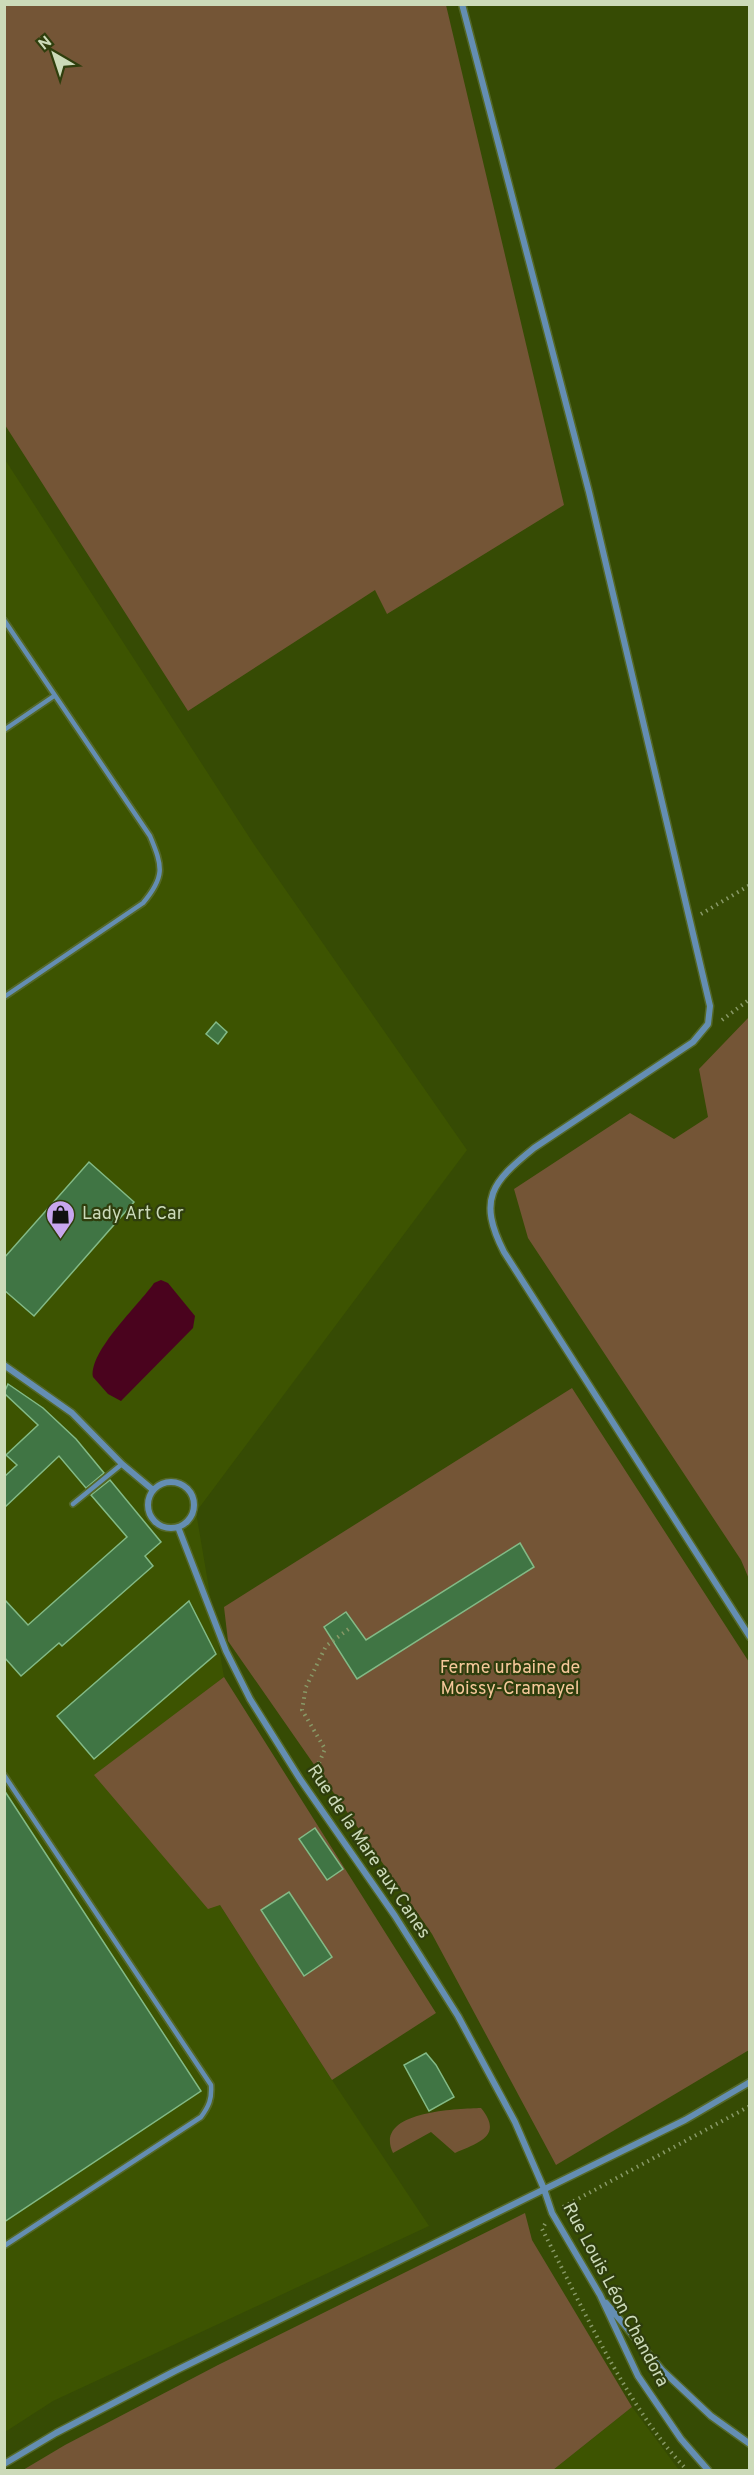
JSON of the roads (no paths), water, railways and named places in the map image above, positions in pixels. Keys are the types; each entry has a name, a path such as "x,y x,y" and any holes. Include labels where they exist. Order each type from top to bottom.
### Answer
{"street":[{"path":"462,4 589,492 710,1006 708,1024 693,1042 534,1148 511,1167 495,1186 489,1206 492,1228 504,1252 750,1637"},
{"path":"4,1365 72,1413 122,1464 153,1490"},
{"path":"174,1482 187,1489 194,1501 192,1514 178,1527 165,1527 154,1520 148,1509 153,1490 166,1483 174,1482"},
{"name":"Rue de la Mare aux Canes","path":"178,1527 226,1651 250,1699 300,1779 395,1916 458,2016 515,2122 544,2189"},
{"path":"4,2464 56,2433 175,2370 685,2120 750,2082"},
{"name":"Rue Louis Léon Chandora","path":"544,2189 552,2213 600,2295 638,2376 681,2439 708,2470"},
{"path":"600,2295 662,2370 711,2416 750,2444"}],"lane":[{"path":"4,620 150,836 162,873 156,888 143,903 4,997"},
{"path":"4,730 54,696"},
{"path":"73,1504 122,1464"},
{"path":"4,1775 211,2085 212,2094 209,2105 201,2117 4,2246"}],"place":[{"name":"Lady Art Car","path":"61,1240"}],"park label":[{"name":"Ferme urbaine de Moissy-Cramayel","path":"510,1678"}]}
